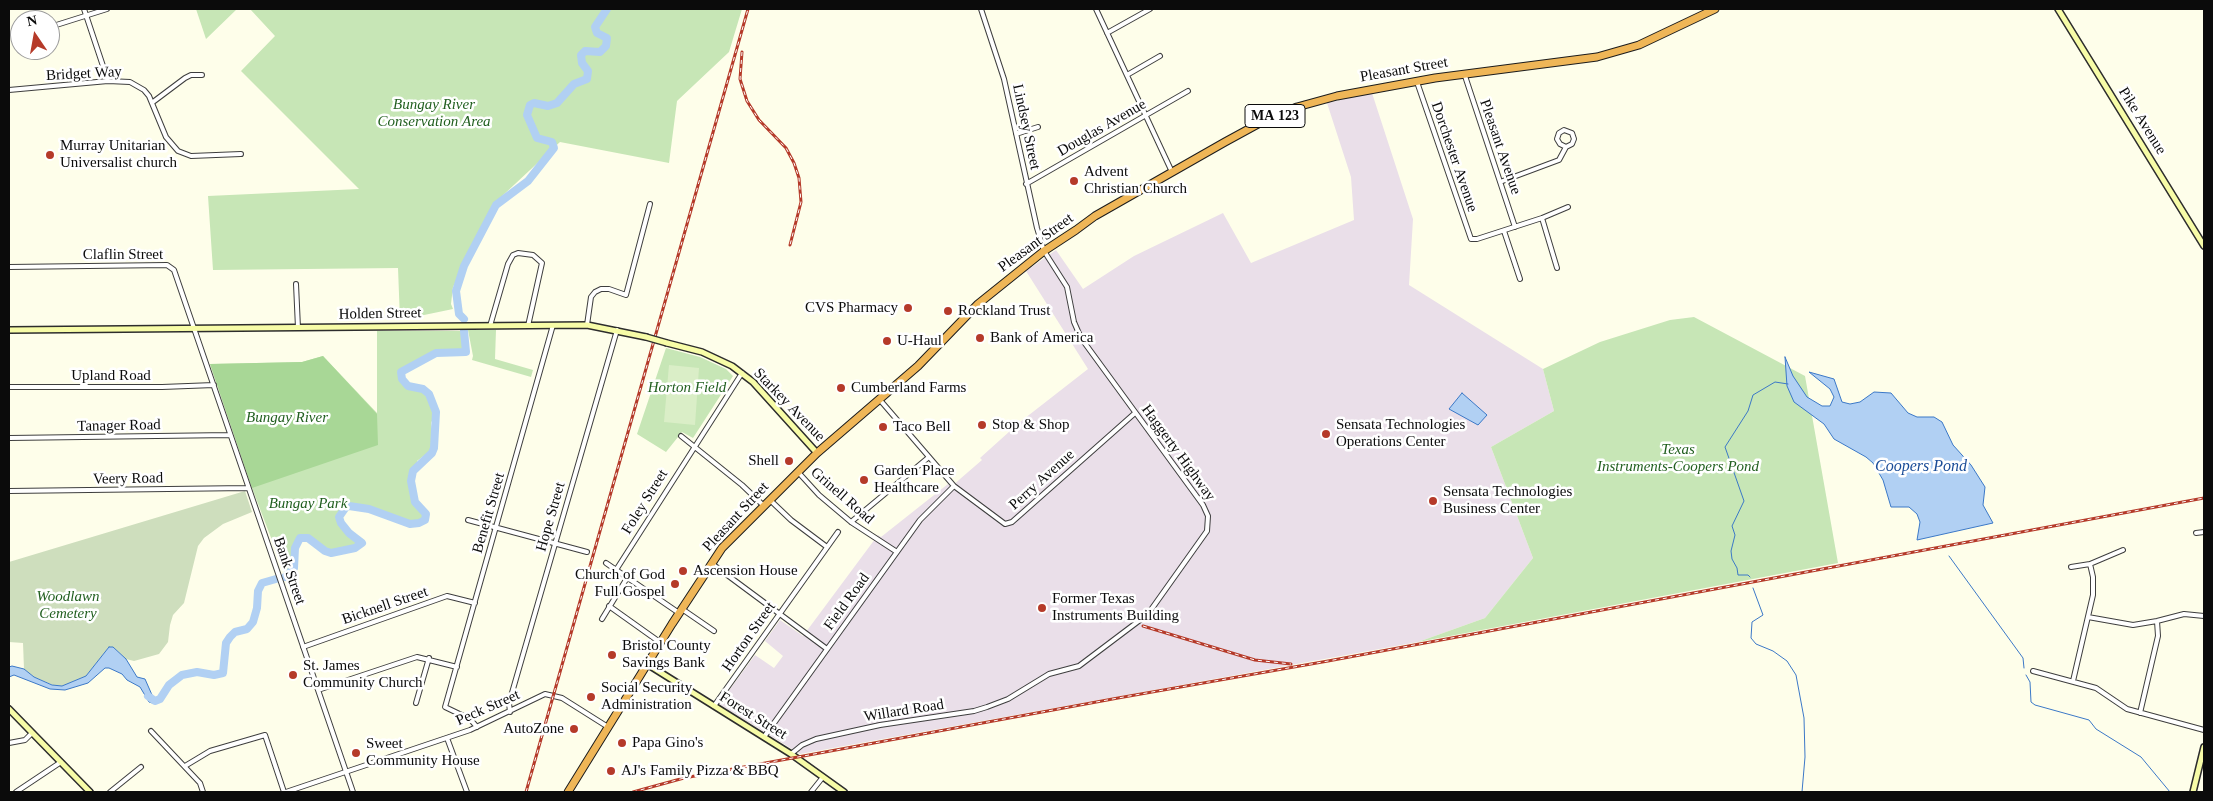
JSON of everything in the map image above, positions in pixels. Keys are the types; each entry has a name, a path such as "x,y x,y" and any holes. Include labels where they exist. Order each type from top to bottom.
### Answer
{"highway":[{"name":"Pleasant Street","path":"568,792 680,611 722,548 817,453 918,366 978,304 1044,251 1095,216 1258,124 1296,107 1337,96 1464,73 1597,57 1639,45 1715,9"}],"main road":[{"name":"Pike Avenue","path":"2058,9 2204,246"},
{"name":"Holden Street","path":"9,330 587,325 617,330 702,352 721,360 742,373"},
{"name":"Starkey Avenue","path":"742,373 817,453"},
{"name":"Forest Street","path":"647,664 791,754 844,792"},
{"path":"9,709 31,734 90,792"},
{"path":"2193,792 2204,747"}],"street":[{"path":"84,9 108,81"},
{"path":"60,23 107,9"},
{"name":"Lindsey Street","path":"981,9 1004,79 1026,184 1044,251"},
{"path":"1096,9 1172,172"},
{"path":"1107,33 1150,9"},
{"path":"1127,75 1160,56"},
{"name":"Pleasant Avenue","path":"1464,73 1515,227"},
{"path":"153,102 185,78 191,75 202,75"},
{"name":"Bridget Way","path":"9,90 125,81 137,85 144,90 153,102 166,137 178,150 191,156 241,154"},
{"name":"Dorchester Avenue","path":"1417,82 1472,240 1504,231"},
{"name":"Douglas Avenue","path":"1026,184 1188,91"},
{"path":"1016,134 1038,127"},
{"path":"1500,182 1559,160 1566,147 1572,144 1574,140 1572,133 1566,130 1560,131 1557,139 1560,144 1566,147"},
{"path":"587,325 591,297 595,292 601,289 626,295 650,204"},
{"path":"1520,279 1504,231 1568,207"},
{"path":"1542,218 1557,268"},
{"name":"Haggerty Highway","path":"1022,689 1049,674 1079,666 1146,616 1206,534 1209,522 1205,508 1081,338 1074,322 1066,287 1044,251"},
{"path":"490,326 508,264 513,254 518,253 534,255 542,263 528,326"},
{"name":"Claflin Street","path":"9,267 170,266 175,272 194,329"},
{"path":"296,284 298,328"},
{"name":"Benefit Street","path":"477,727 470,719 445,707 552,325"},
{"name":"Bank Street","path":"194,329 353,792"},
{"name":"Hope Street","path":"510,712 509,703 617,330"},
{"name":"Foley Street","path":"616,570 742,373"},
{"name":"Upland Road","path":"9,387 214,385"},
{"name":"Perry Avenue","path":"880,400 954,486 1001,522 1008,523 1135,413"},
{"name":"Tanager Road","path":"9,438 230,435"},
{"path":"682,436 764,506"},
{"path":"851,522 929,457"},
{"name":"Grinell Road","path":"798,472 819,495 851,522 897,552"},
{"name":"Field Road","path":"764,737 925,514 954,486"},
{"name":"Veery Road","path":"9,491 248,488"},
{"path":"770,500 790,520 827,547"},
{"path":"468,520 587,552"},
{"name":"Horton Street","path":"714,706 838,532"},
{"path":"2196,533 2204,532"},
{"path":"2071,567 2090,564 2123,550"},
{"path":"606,563 627,578 714,631"},
{"path":"711,563 827,649"},
{"path":"2072,681 2094,587 2090,564"},
{"path":"602,619 627,578"},
{"name":"Bicknell Street","path":"303,647 447,596 475,602"},
{"path":"610,606 661,642"},
{"path":"2088,617 2133,625 2157,622 2184,614 2204,616"},
{"path":"2140,713 2158,636 2157,622"},
{"path":"318,690 417,657 429,658 457,667"},
{"path":"416,703 429,658"},
{"path":"2033,671 2096,688 2127,709 2204,730"},
{"name":"Willard Road","path":"791,754 802,745 816,740 880,725 974,710 1008,699 1022,689"},
{"name":"Peck Street","path":"285,792 448,738 477,727 544,695 550,694 562,698 608,727"},
{"path":"151,731 200,783 204,792"},
{"path":"9,743 25,740 31,734"},
{"path":"185,766 210,751 263,734 267,738 285,792"},
{"path":"448,738 467,792"},
{"path":"16,792 61,762"},
{"path":"110,792 141,767"},
{"path":"811,792 823,777"}],"shaded area":[{"path":"1372,93 1413,219 1409,285 1543,369 1554,411 1491,447 1533,558 1485,618 1418,642 800,754 719,704 755,655 774,668 783,656 765,641 780,620 803,636 878,535 881,537 948,484 951,487 982,460 980,458 1020,422 1088,369 1026,271 1056,250 1083,289 1134,256 1223,213 1251,263 1354,220 1351,177 1327,103"}],"green space":[{"path":"196,9 237,9 206,39"},
{"name":"Bungay River Conservation Area","path":"250,9 742,9 729,52 677,101 669,163 560,142 500,198 453,287 451,304 453,309 400,320 398,268 213,270 208,196 359,189 241,71 275,36"},
{"name":"Texas Instruments-Coopers Pond","path":"1694,317 1805,376 1838,563 1418,642 1485,618 1533,558 1491,447 1554,411 1543,369 1600,342 1670,320"},
{"path":"468,330 496,330 495,359 533,370 531,377 472,360 473,356"},
{"name":"Bungay Park","path":"377,331 464,331 466,336 466,352 436,353 401,372 402,379 408,386 423,389 429,394 436,412 431,423 434,448 417,461 419,465 413,471 411,481 415,502 426,514 425,520 410,524 369,509 346,507 339,516 341,523 349,533 362,543 355,548 331,553 325,551 308,538 300,538 295,548 294,568 286,577 252,488 210,364 302,362 323,356 377,413"},
{"name":"Horton Field","path":"666,348 700,357 726,369 733,376 693,438 682,432 666,452 637,434"},
{"name":"Bungay River","path":"323,356 377,414 378,445 252,488 210,364 302,362"},
{"path":"669,365 699,368 695,425 664,422"},
{"name":"Woodlawn Cemetery","path":"245,491 252,512 223,524 204,538 198,546 184,603 173,615 168,642 159,654 134,661 126,659 113,647 109,647 86,676 62,686 53,685 34,677 24,669 23,643 9,642 9,562"}],"water":[{"name":"Coopers Pond","path":"1785,357 1793,376 1807,397 1822,406 1830,406 1834,397 1830,389 1809,372 1834,379 1842,402 1850,404 1860,402 1874,392 1891,393 1908,413 1917,417 1934,417 1942,422 1953,445 1971,465 1985,487 1983,505 1993,523 1917,540 1920,522 1917,514 1909,507 1891,507 1883,480 1873,463 1834,439 1824,424 1794,402 1787,386"},
{"path":"1462,393 1487,415 1478,425 1449,409"},
{"path":"109,647 113,647 126,659 137,677 145,679 156,704 149,702 140,687 127,680 122,674 109,668 105,668 88,683 65,690 50,689 14,675 9,677 9,667 12,666 24,669 34,677 52,685 62,686 86,676"}],"waterway":[{"name":"Bungay River","path":"464,319 459,314 456,291 464,266 496,205 528,181 554,148 552,142 537,138 527,115 530,105 534,103 548,106 557,103 574,84 587,79 588,71 582,63 581,55 585,51 600,52 606,46 607,38 597,33 595,27 607,9"},
{"name":"Bungay River","path":"285,577 294,568 295,548 300,538 308,538 325,551 331,553 355,548 362,543 349,533 341,523 339,517 346,507 369,509 410,524 425,520 426,514 415,502 411,481 413,471 432,453 434,448 436,412 429,394 423,389 408,386 402,379 401,372 436,353 466,352 464,331"},
{"path":"1750,577 1748,575 1738,575 1737,568 1732,559 1731,551 1735,535 1732,526 1744,501 1725,447 1748,411 1753,395 1775,382 1788,384"},
{"path":"1949,556 2023,658 2024,668"},
{"name":"Bungay River","path":"148,696 155,701 160,699 169,685 182,675 197,672 214,675 223,673 226,643 235,632 247,629 253,622 257,608 258,591 262,583 276,579"},
{"path":"1753,588 1763,615 1752,622 1751,638 1756,644 1773,651 1787,661 1796,675 1804,718 1805,757 1802,792"},
{"path":"2026,675 2030,682 2031,702 2035,705 2089,720 2096,729 2141,757 2170,792"}],"railway":[{"path":"526,792 748,9"},
{"path":"742,52 740,79 747,101 759,120 786,148 799,178 801,202 790,245"},
{"path":"633,792 684,778 1328,661 2204,498"},
{"path":"1143,626 1255,660 1291,664"}],"place":[{"name":"Murray Unitarian Universalist church","path":"50,155"},
{"name":"Advent Christian Church","path":"1074,181"},
{"name":"CVS Pharmacy","path":"908,308"},
{"name":"Rockland Trust","path":"948,311"},
{"name":"Bank of America","path":"980,338"},
{"name":"U-Haul","path":"887,341"},
{"name":"Cumberland Farms","path":"841,388"},
{"name":"Stop & Shop","path":"982,425"},
{"name":"Taco Bell","path":"883,427"},
{"name":"Sensata Technologies Operations Center","path":"1326,434"},
{"name":"Shell","path":"789,461"},
{"name":"Garden Place Healthcare","path":"864,480"},
{"name":"Sensata Technologies Business Center","path":"1433,501"},
{"name":"Ascension House","path":"683,571"},
{"name":"Church of God Full Gospel","path":"675,584"},
{"name":"Former Texas Instruments Building","path":"1042,608"},
{"name":"Bristol County Savings Bank","path":"612,655"},
{"name":"St. James Community Church","path":"293,675"},
{"name":"Social Security Administration","path":"591,697"},
{"name":"AutoZone","path":"574,729"},
{"name":"Papa Gino's","path":"622,743"},
{"name":"Sweet Community House","path":"356,753"},
{"name":"AJ's Family Pizza & BBQ","path":"611,771"}]}
